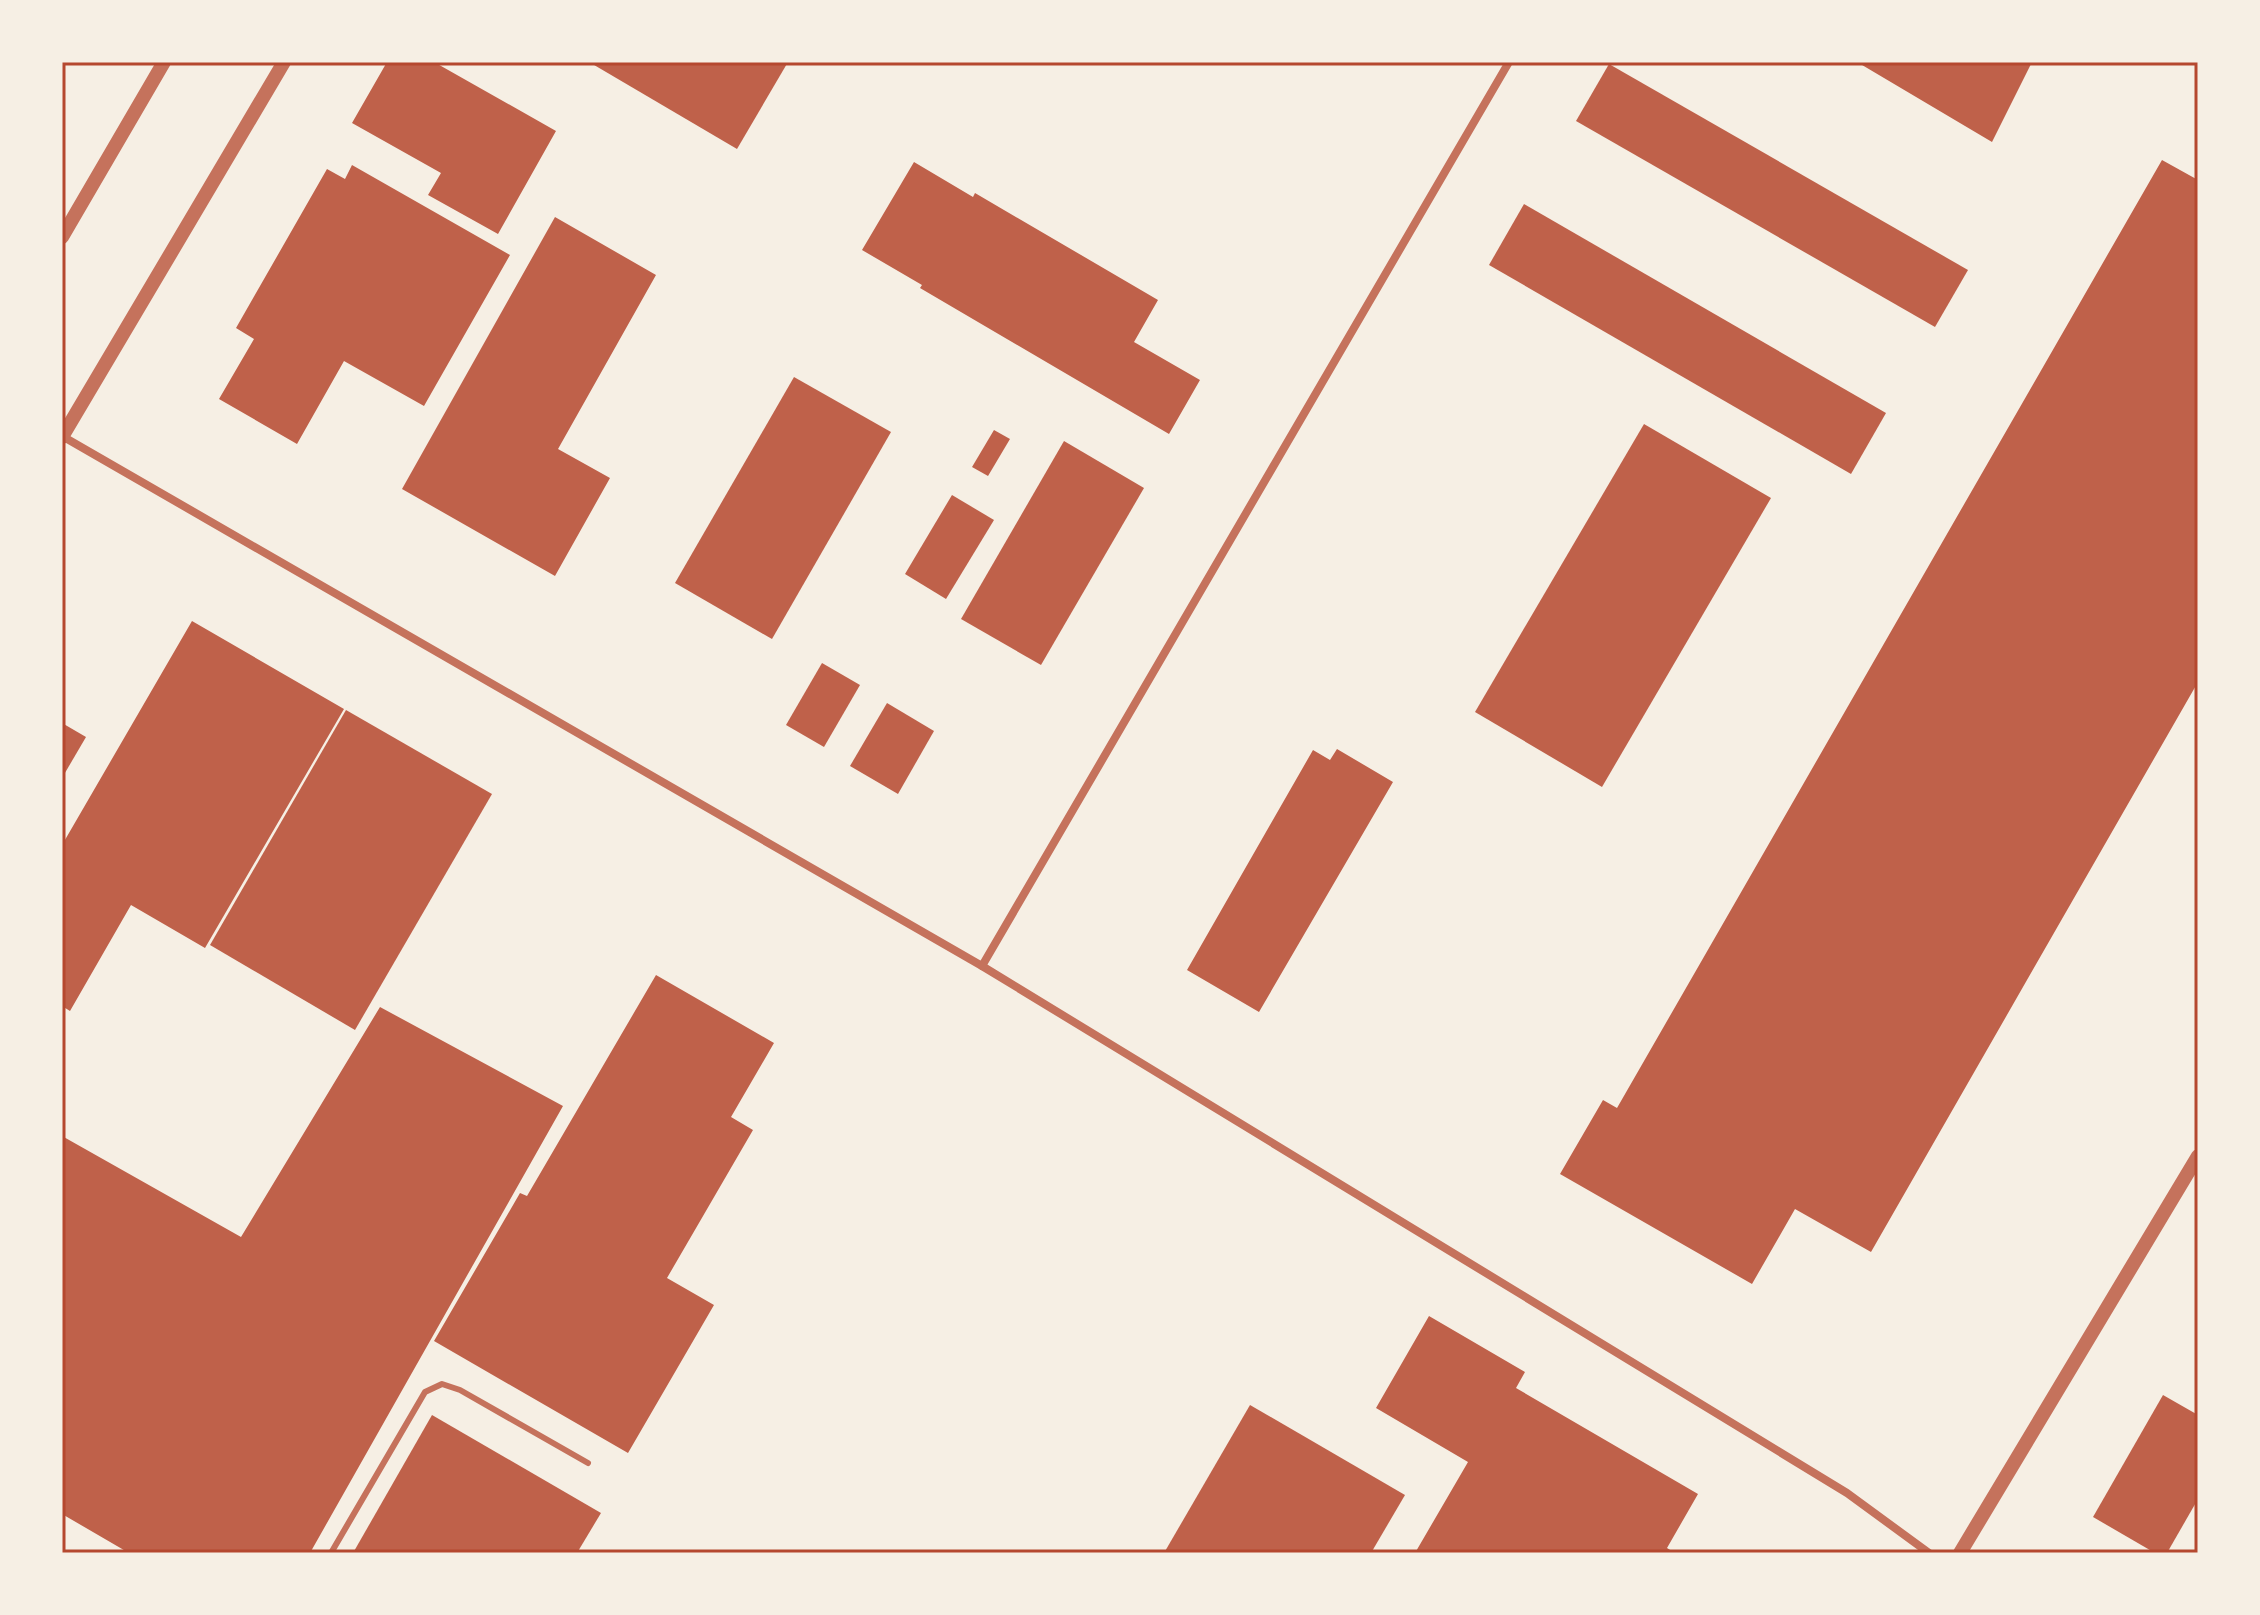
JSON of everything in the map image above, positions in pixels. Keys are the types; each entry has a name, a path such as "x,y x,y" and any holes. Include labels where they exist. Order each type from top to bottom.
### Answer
{"street":[{"path":"62,237 164,62"},
{"path":"284,62 62,436 982,966 1847,1493 1929,1553"},
{"path":"982,966 1509,62"},
{"path":"1960,1553 2198,1156"}],"lane":[{"path":"331,1553 425,1392 442,1384 460,1390 588,1463"}],"building":[{"path":"387,62 434,62 556,131 498,234 428,195 441,173 352,123"},
{"path":"589,62 788,62 737,149"},
{"path":"1857,62 2032,62 1992,142"},
{"path":"1609,64 1968,270 1935,327 1576,121"},
{"path":"2162,160 2198,180 2198,682 1871,1252 1795,1209 1752,1284 1560,1174 1603,1100 1617,1108"},
{"path":"914,162 973,197 975,193 1158,300 1134,342 1200,380 1169,434 920,288 922,285 862,250"},
{"path":"352,165 510,255 424,406 344,361 297,444 219,399 254,339 236,328 327,169 345,179"},
{"path":"1524,204 1886,413 1851,474 1489,265"},
{"path":"555,217 656,275 558,449 610,478 555,576 402,489"},
{"path":"794,377 891,432 772,639 675,583"},
{"path":"1644,424 1771,498 1602,787 1475,712"},
{"path":"994,430 1010,439 988,476 972,467"},
{"path":"1064,441 1144,488 1041,665 961,619"},
{"path":"952,495 994,520 946,599 905,574"},
{"path":"192,621 344,709 205,948 131,905 70,1011 62,1006 62,845"},
{"path":"822,663 860,685 824,747 786,725"},
{"path":"887,703 934,731 898,794 850,766"},
{"path":"346,710 492,794 355,1030 210,945"},
{"path":"62,723 86,737 62,778"},
{"path":"1337,749 1393,782 1259,1012 1187,970 1313,750 1330,760"},
{"path":"656,975 774,1043 731,1117 753,1130 667,1278 714,1305 628,1453 434,1341 520,1193 527,1196"},
{"path":"380,1007 563,1106 310,1553 129,1553 62,1514 62,1136 241,1237"},
{"path":"1429,1316 1525,1372 1516,1388 1698,1494 1667,1548 1675,1553 1415,1553 1468,1462 1376,1408"},
{"path":"2163,1395 2198,1415 2198,1499 2167,1553 2155,1553 2093,1517"},
{"path":"1250,1405 1405,1495 1371,1553 1164,1553"},
{"path":"432,1415 601,1513 577,1553 353,1553"}]}
